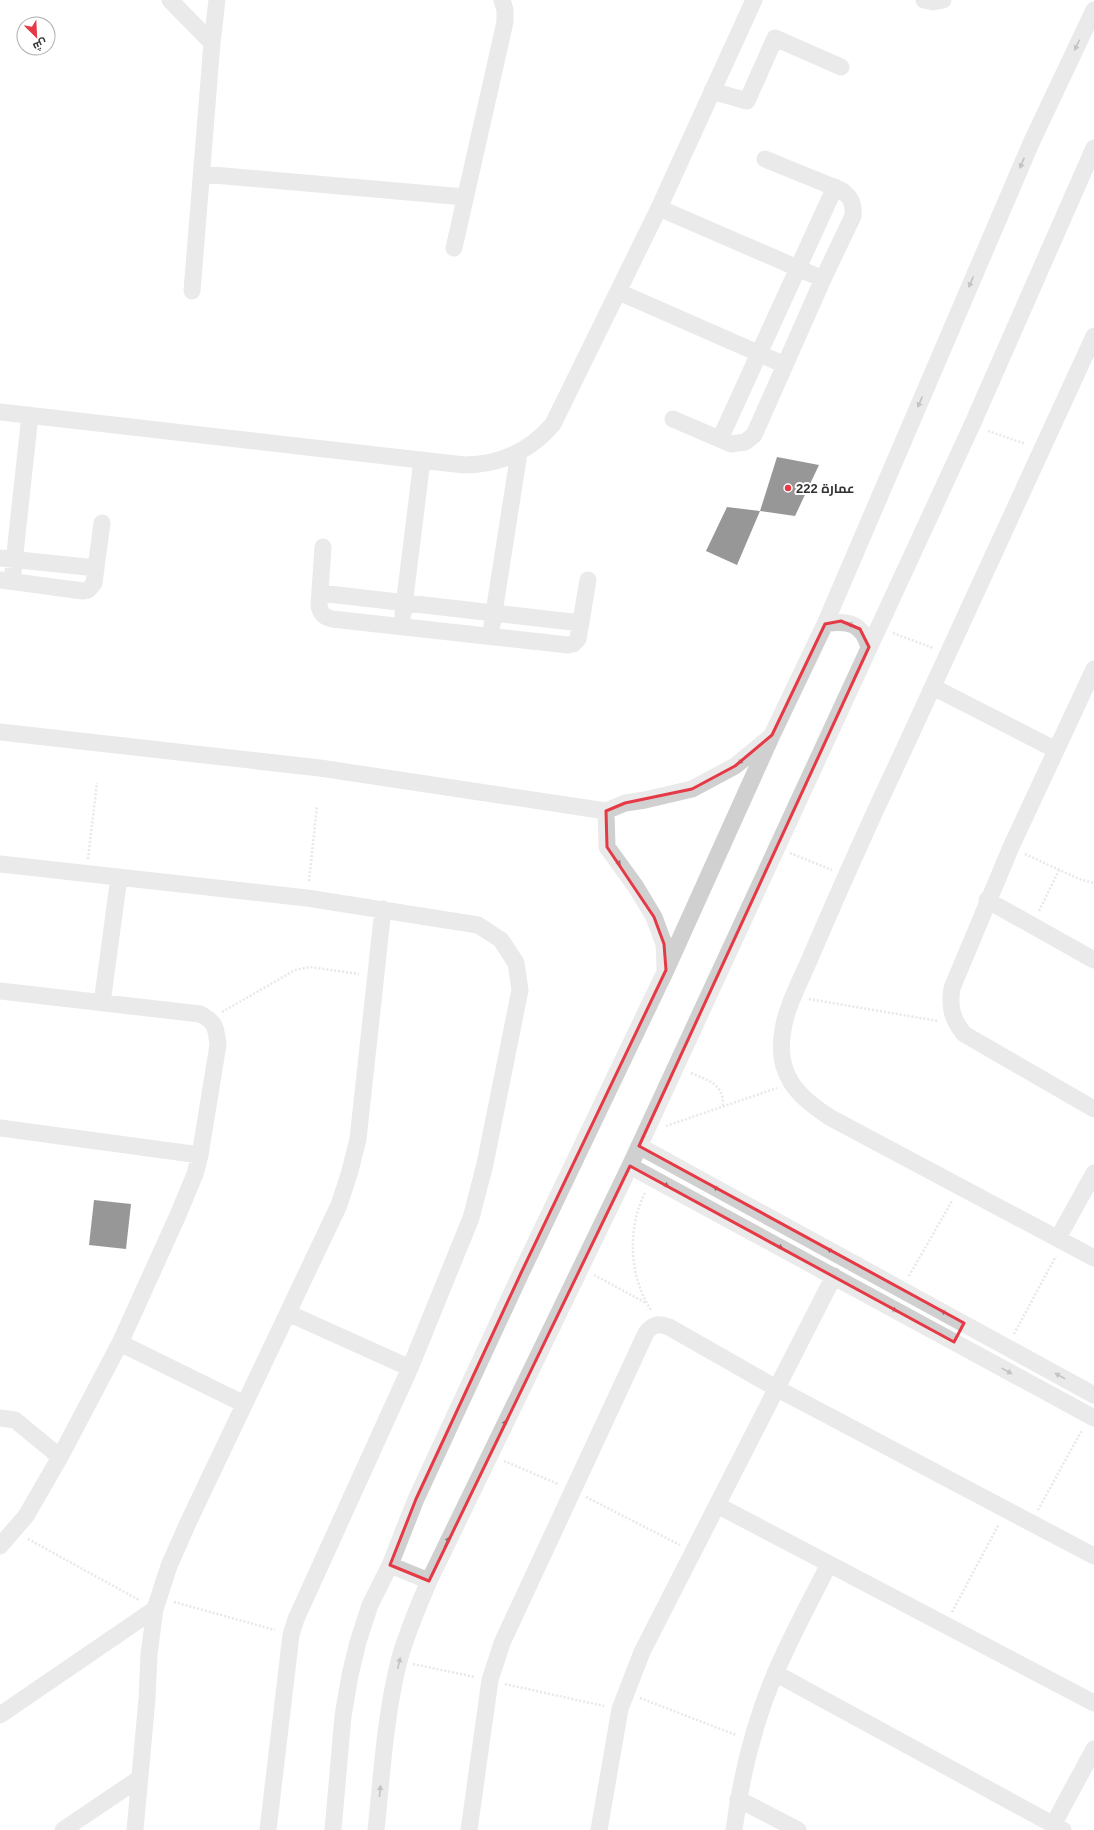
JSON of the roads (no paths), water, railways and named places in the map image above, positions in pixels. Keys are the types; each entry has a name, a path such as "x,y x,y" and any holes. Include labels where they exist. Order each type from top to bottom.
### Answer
{"street":[{"path":"170,0 212,43"},
{"path":"192,291 212,43 217,0"},
{"path":"454,248 505,22 505,10 502,0"},
{"path":"0,412 422,460 478,465 506,459 519,453 543,436 553,424 659,208 754,0"},
{"path":"924,0 933,2 943,0"},
{"path":"333,1830 343,1716 350,1675 358,1642 370,1605 390,1565 416,1499 517,1280 666,970 772,735 825,624 1032,141 1094,10"},
{"path":"712,91 747,101 775,38 841,67"},
{"path":"376,1830 390,1711 399,1661 414,1616 429,1581 579,1267 630,1166 972,425 1094,148"},
{"path":"673,419 736,445 745,442 754,435 823,279 853,216 854,208 848,194 835,187 765,159"},
{"path":"202,174 465,197"},
{"path":"720,439 835,187"},
{"path":"659,208 823,279"},
{"path":"619,292 785,365"},
{"path":"1094,336 846,875 794,996 783,1029 782,1049 784,1072 799,1094 814,1108 1094,1258"},
{"path":"30,415 7,559 6,580 83,591 92,587 94,582 102,523"},
{"path":"490,636 519,453"},
{"path":"401,627 422,460"},
{"path":"323,547 320,593 321,612 325,617 401,627 568,645 573,644 578,639 588,580"},
{"path":"7,559 96,568"},
{"path":"320,593 581,623"},
{"path":"825,624 841,621 851,623 860,629 866,637 869,647"},
{"path":"1094,669 1011,847 952,988 950,1000 951,1013 956,1025 964,1034 1094,1109"},
{"path":"933,687 1056,750"},
{"path":"0,732 320,768 606,811 625,803 692,789 735,766 772,735"},
{"path":"606,811 606,847 636,887 654,917 664,944 666,970"},
{"path":"0,864 307,898 478,925 501,940 516,963 520,990 478,1195 471,1218 410,1368 296,1619 291,1635 268,1830"},
{"path":"102,1003 119,877"},
{"path":"988,900 1094,960"},
{"path":"135,1830 147,1699 149,1654 156,1603 169,1566 187,1525 339,1206 358,1138 383,909"},
{"path":"0,991 200,1014 210,1020 216,1029 218,1045 200,1155 195,1174 181,1208 120,1344 26,1516 0,1546"},
{"path":"0,1128 200,1155"},
{"path":"642,1139 901,1289 1094,1395"},
{"path":"630,1166 1092,1417"},
{"path":"1061,1240 1094,1174"},
{"path":"599,1830 620,1709 642,1652 834,1276"},
{"path":"288,1312 410,1368"},
{"path":"954,1342 964,1323"},
{"path":"469,1830 490,1680 502,1643 574,1491 646,1333 652,1326 660,1324 776,1388 1094,1556"},
{"path":"120,1344 244,1404"},
{"path":"0,1418 15,1420 60,1456"},
{"path":"717,1505 1094,1703"},
{"path":"734,1830 738,1799 752,1741 775,1673 829,1564"},
{"path":"390,1565 429,1581"},
{"path":"0,1715 156,1603"},
{"path":"775,1673 1058,1827 1094,1748"},
{"path":"63,1830 140,1778"},
{"path":"738,1799 798,1830"}],"place":[{"name":"عمارة 222","path":"788,488"}]}
